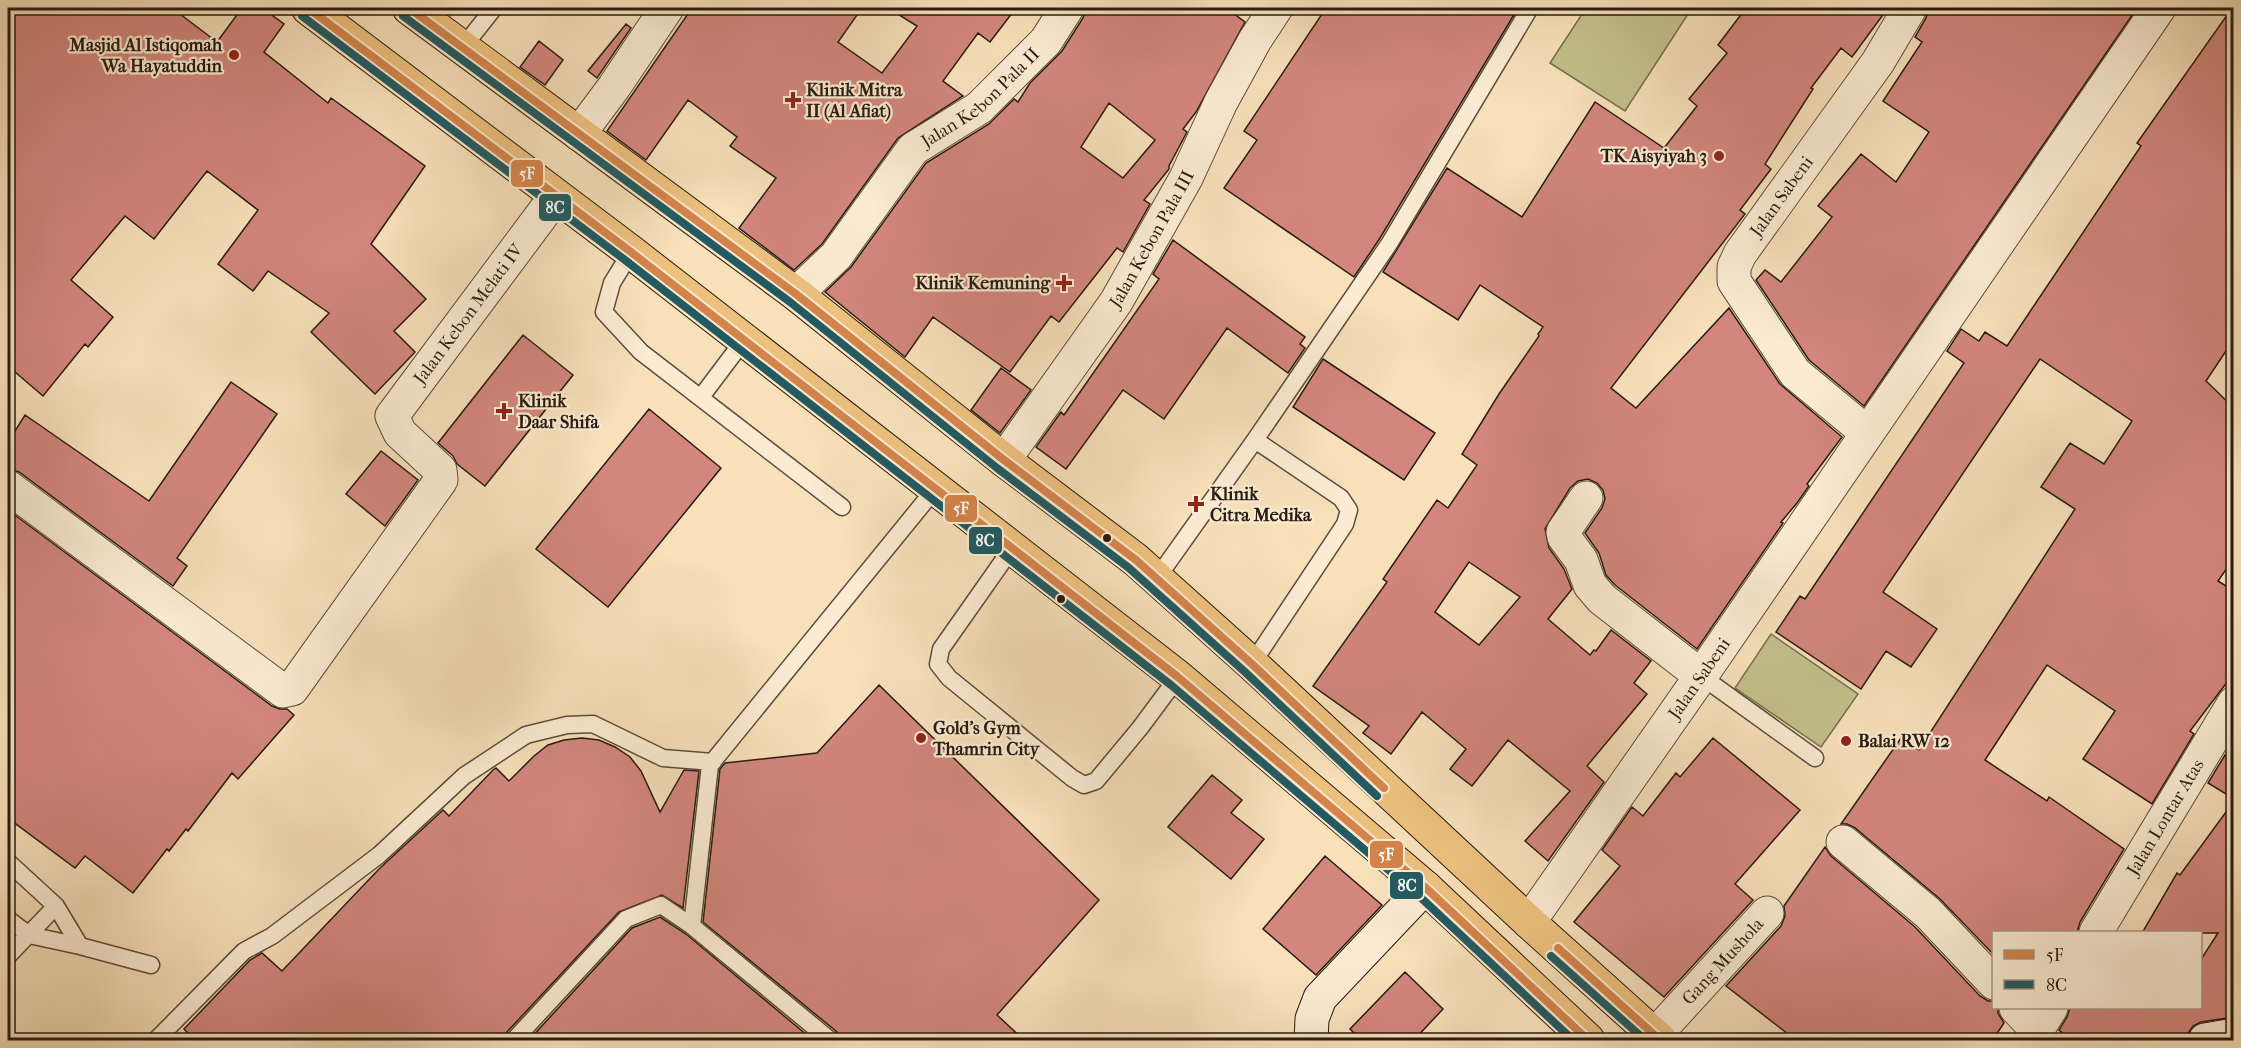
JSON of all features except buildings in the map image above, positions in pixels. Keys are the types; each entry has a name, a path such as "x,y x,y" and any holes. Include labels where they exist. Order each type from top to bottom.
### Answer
{"main road":[{"path":"308,8 632,252 1178,677 1425,887 1588,1041"},
{"path":"409,8 796,294 1004,460 1157,578 1528,922 1658,1038"}],"street":[{"path":"579,134 667,8"},
{"name":"Jalan Kebon Pala II","path":"796,294 836,256 913,149 979,108 1046,41 1067,8"},
{"name":"Jalan Kebon Pala III","path":"1004,460 1116,302 1186,178 1221,102 1255,40 1276,8"},
{"name":"Jalan Sabeni","path":"1866,432 1795,373 1734,281 1734,267 1740,254 1878,62 1910,8"},
{"name":"Jalan Sabeni","path":"1528,922 1701,676 1866,432 2159,8"},
{"name":"Jalan Kebon Melati IV","path":"8,487 283,691 292,689 441,480 440,470 400,434 392,416 556,196"},
{"path":"1586,498 1563,532 1564,537 1581,560 1590,585 1602,599 1701,676"},
{"name":"Jalan Lontar Atas","path":"2097,931 2234,703"},
{"path":"1843,842 1928,913 1992,981"},
{"path":"1311,1041 1312,1019 1320,998 1425,887"},
{"name":"Gang Mushola","path":"1658,1038 1767,913"},
{"path":"2205,1041 2234,1035"}],"lane":[{"path":"464,48 494,8"},
{"path":"1157,578 1389,244 1530,8"},
{"path":"632,252 612,283 604,312 641,351 842,507"},
{"path":"701,397 744,340"},
{"path":"1252,664 1345,524 1349,510 1341,498 1255,440"},
{"path":"692,926 710,765 935,489"},
{"path":"1012,548 941,649 939,664 950,678 1072,778 1084,786 1096,781 1178,677"},
{"path":"1701,676 1815,758"},
{"path":"156,1041 244,951 272,936 379,855 464,776 526,735 567,725 592,724 663,758 713,762"},
{"path":"8,862 56,906 80,946"},
{"path":"514,1041 626,919 661,905 692,926 830,1041"},
{"path":"8,956 56,906"},
{"path":"8,919 29,935 151,965"}],"shaded area":[{"path":"1586,8 1692,8 1625,111 1550,63"},
{"path":"1771,634 1858,694 1821,747 1735,688"}],"transit line":[{"name":"5F","path":"308,8 631,252 1178,677 1425,887 1588,1040"},
{"name":"5F","path":"409,8 796,294 1004,460 1136,560 1252,664 1384,788"},
{"name":"8C","path":"302,16 625,260 1171,685 1418,895 1573,1040"},
{"name":"8C","path":"403,16 790,302 997,468 1129,568 1245,672 1377,796"},
{"name":"5F","path":"1558,948 1660,1040"},
{"name":"8C","path":"1551,956 1645,1040"}],"place":[{"name":"Masjid Al Istiqomah Wa Hayatuddin","path":"234,55"},
{"name":"Klinik Mitra II (Al Afiat)","path":"793,100"},
{"name":"TK Aisyiyah 3","path":"1719,156"},
{"name":"Klinik Kemuning","path":"1064,283"},
{"name":"Klinik Daar Shifa","path":"504,411"},
{"name":"Klinik Citra Medika","path":"1196,504"},
{"name":"Gold's Gym Thamrin City","path":"921,738"},
{"name":"Balai RW 12","path":"1846,741"}]}
